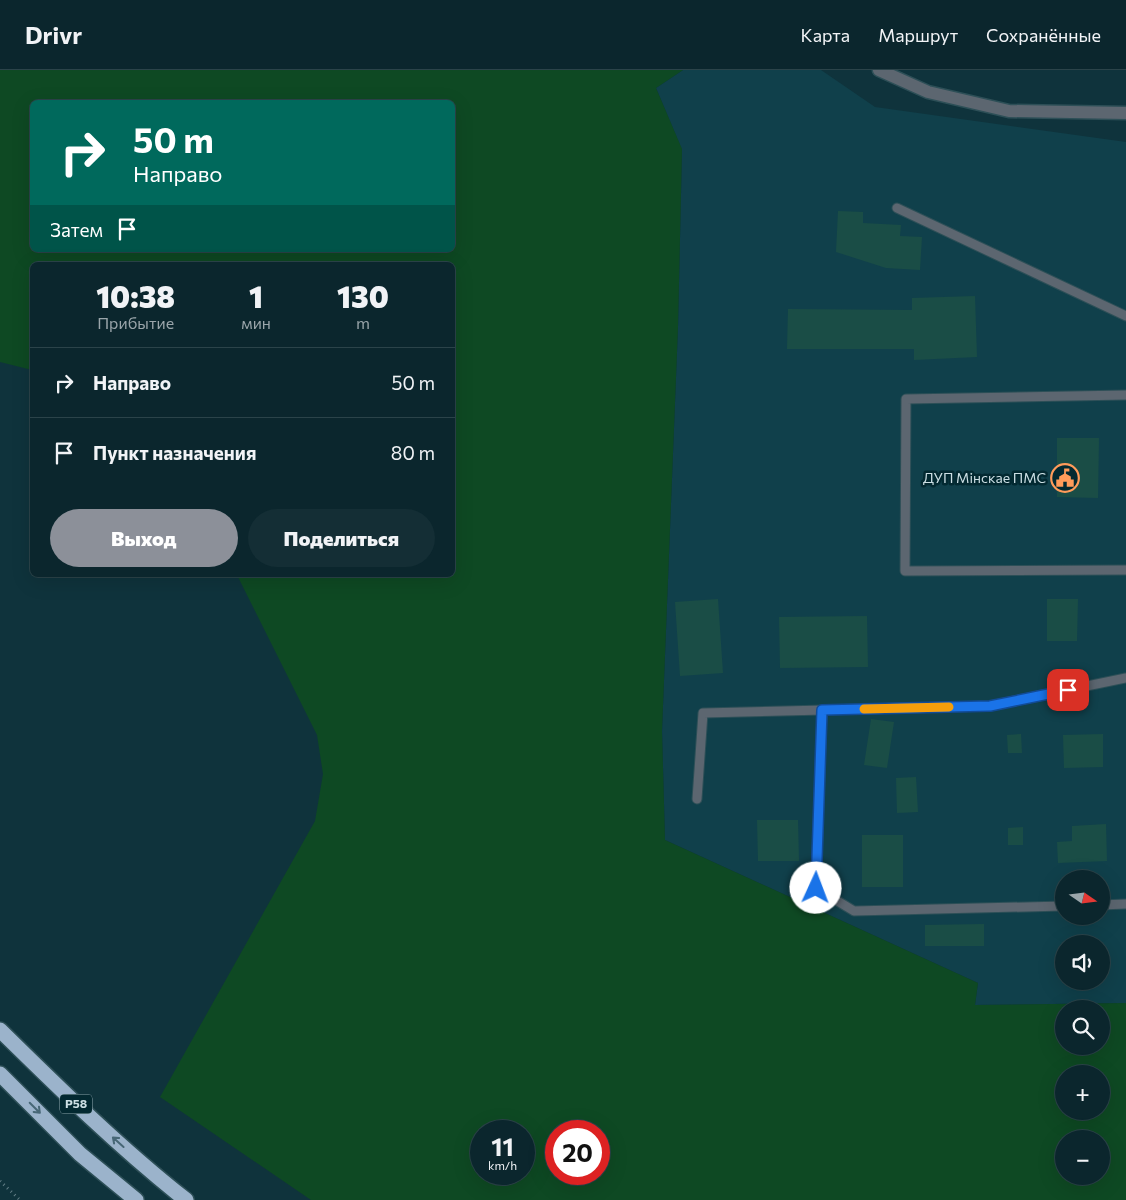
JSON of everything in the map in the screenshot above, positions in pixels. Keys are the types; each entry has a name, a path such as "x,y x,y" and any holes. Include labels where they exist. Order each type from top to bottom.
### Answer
{"highway":[{"name":"Р58","path":"0,1030 154,1175 186,1200"},
{"name":"Р58","path":"0,1074 80,1154 136,1200"}],"street":[{"path":"879,70 928,92 1009,111 1126,113"}],"lane":[{"path":"897,208 1126,316"},
{"path":"1126,396 906,398 905,571 1126,570"},
{"path":"697,799 703,713 990,706 1126,678"},
{"path":"822,710 816,888 854,911 1055,906"},
{"path":"1110,905 1126,904"}],"path":[{"path":"0,1181 20,1200"}],"shaded area":[{"path":"683,70 821,70 875,107 1126,142 1126,1003 1110,1003 1110,1000 1055,1000 1055,1004 975,1005 978,983 665,840 662,731 678,327 682,150 656,88"}],"green space":[{"path":"0,70 683,70 656,88 682,149 678,327 662,731 665,840 978,983 975,1005 1055,1004 1055,1055 1110,1055 1110,1003 1126,1003 1126,1200 311,1200 160,1097 315,821 323,774 317,735 238,577 455,577 455,262 30,262 30,370 0,362"}],"building":[{"path":"838,211 863,212 863,223 901,225 900,236 922,237 920,270 886,268 836,252"},
{"path":"975,296 977,357 914,360 914,349 787,349 788,309 912,310 912,298"},
{"path":"1057,438 1099,438 1098,498 1057,497"},
{"path":"718,599 723,673 680,676 675,602"},
{"path":"1047,599 1078,599 1077,641 1047,641"},
{"path":"867,616 868,667 780,668 779,617"},
{"path":"871,719 894,722 887,768 864,765"},
{"path":"1021,734 1022,753 1008,753 1007,735"},
{"path":"1103,734 1103,767 1064,768 1063,735"},
{"path":"916,777 918,812 897,813 896,778"},
{"path":"757,820 798,820 799,861 758,861"},
{"path":"1106,824 1107,861 1058,863 1057,842 1072,841 1072,826"},
{"path":"1023,827 1023,845 1008,845 1008,828"},
{"path":"862,835 903,835 903,887 862,887"},
{"path":"984,924 984,946 925,946 925,925"}],"slow traffic":[{"path":"864,709 949,707"}],"place":[{"name":"ДУП Мінскае ПМС","path":"1065,478"}],"route":[{"path":"816,888 822,710 990,706 1068,690"}]}
